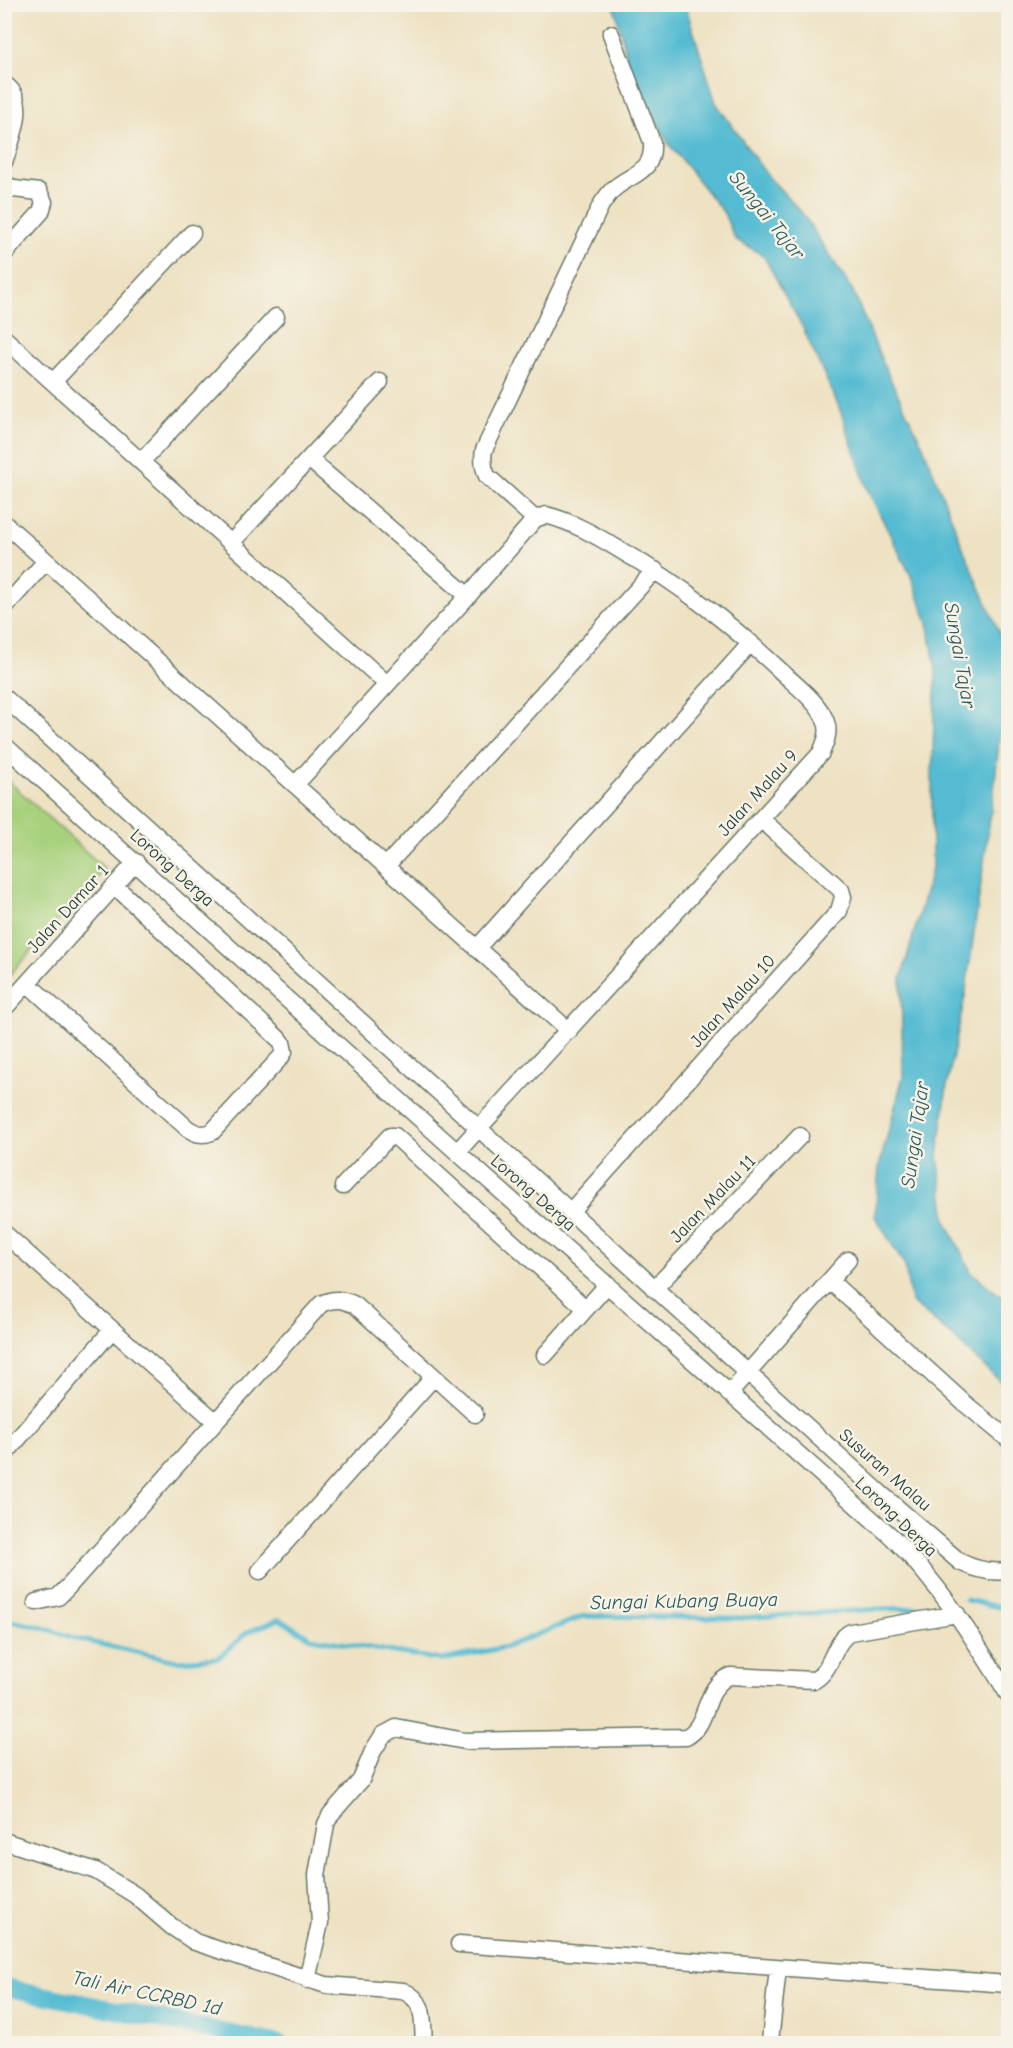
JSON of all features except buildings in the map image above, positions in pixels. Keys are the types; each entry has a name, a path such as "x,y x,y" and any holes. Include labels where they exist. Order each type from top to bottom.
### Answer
{"street":[{"path":"295,785 468,596 535,519 487,476 483,468 483,459 489,439 601,205 615,187 645,169 653,154 652,142 611,34"},
{"path":"4,84 14,93 18,108 4,162"},
{"path":"4,183 15,189 39,192 44,202 41,212 4,254"},
{"path":"53,382 192,232"},
{"path":"141,462 276,317"},
{"path":"4,338 387,684"},
{"path":"231,543 380,382"},
{"path":"309,459 468,596"},
{"name":"Jalan Malau 9","path":"458,1152 821,753 828,729 820,710 751,643 704,603 655,570 590,532 546,515 535,519"},
{"path":"4,523 569,1031"},
{"path":"4,608 46,561"},
{"path":"386,866 655,570"},
{"path":"477,948 751,643"},
{"name":"Susuran Malau","path":"4,697 880,1493 960,1562 971,1568 998,1572 1008,1571"},
{"name":"Lorong Derga","path":"4,745 892,1537 920,1565 957,1614 1008,1694"},
{"name":"Jalan Malau 10","path":"570,1212 839,911 843,897 841,890 761,819"},
{"name":"Jalan Damar 1","path":"4,1009 136,862"},
{"path":"28,984 187,1128 196,1133 205,1135 212,1132 246,1097 281,1057 284,1052 282,1042 115,886"},
{"path":"343,1186 390,1136 395,1137 585,1308"},
{"name":"Jalan Malau 11","path":"654,1289 800,1136"},
{"path":"7,1241 216,1422"},
{"path":"729,1394 849,1260"},
{"path":"831,1281 963,1402 1008,1439"},
{"path":"545,1355 608,1284"},
{"path":"36,1602 58,1597 68,1587 321,1304 332,1299 343,1299 355,1305 475,1414"},
{"path":"4,1455 112,1330"},
{"path":"260,1571 433,1378"},
{"path":"307,1980 320,1923 317,1875 326,1824 361,1780 373,1751 383,1735 396,1728 465,1741 686,1737 693,1732 711,1694 724,1679 730,1676 815,1680 824,1674 843,1639 852,1632 957,1614"},
{"path":"4,1841 96,1871 135,1894 171,1926 195,1942 326,1985 403,1991 413,1995 422,2009 424,2043"},
{"path":"459,1944 1008,1984"},
{"path":"770,2041 778,1968"}],"green space":[{"path":"4,777 105,869 5,980 4,980"}],"water":[{"name":"Sungai Tajar","path":"614,5 685,5 716,103 766,174 802,213 853,291 886,370 923,446 965,553 1008,652 994,790 965,996 947,1085 938,1156 946,1221 971,1272 1008,1302 1008,1389 950,1334 911,1302 905,1266 875,1216 879,1167 903,1077 901,979 932,868 932,778 936,670 928,623 911,576 868,491 839,407 802,326 763,255 735,239 724,213 669,144 629,68"}],"waterway":[{"name":"Sungai Kubang Buaya","path":"966,1600 1008,1609"},
{"name":"Sungai Kubang Buaya","path":"4,1620 177,1661 218,1658 248,1632 279,1619 311,1638 442,1660 506,1647 584,1616 740,1618 927,1608"},
{"name":"Tali Air CCRBD 1d","path":"4,1987 280,2044"}]}
